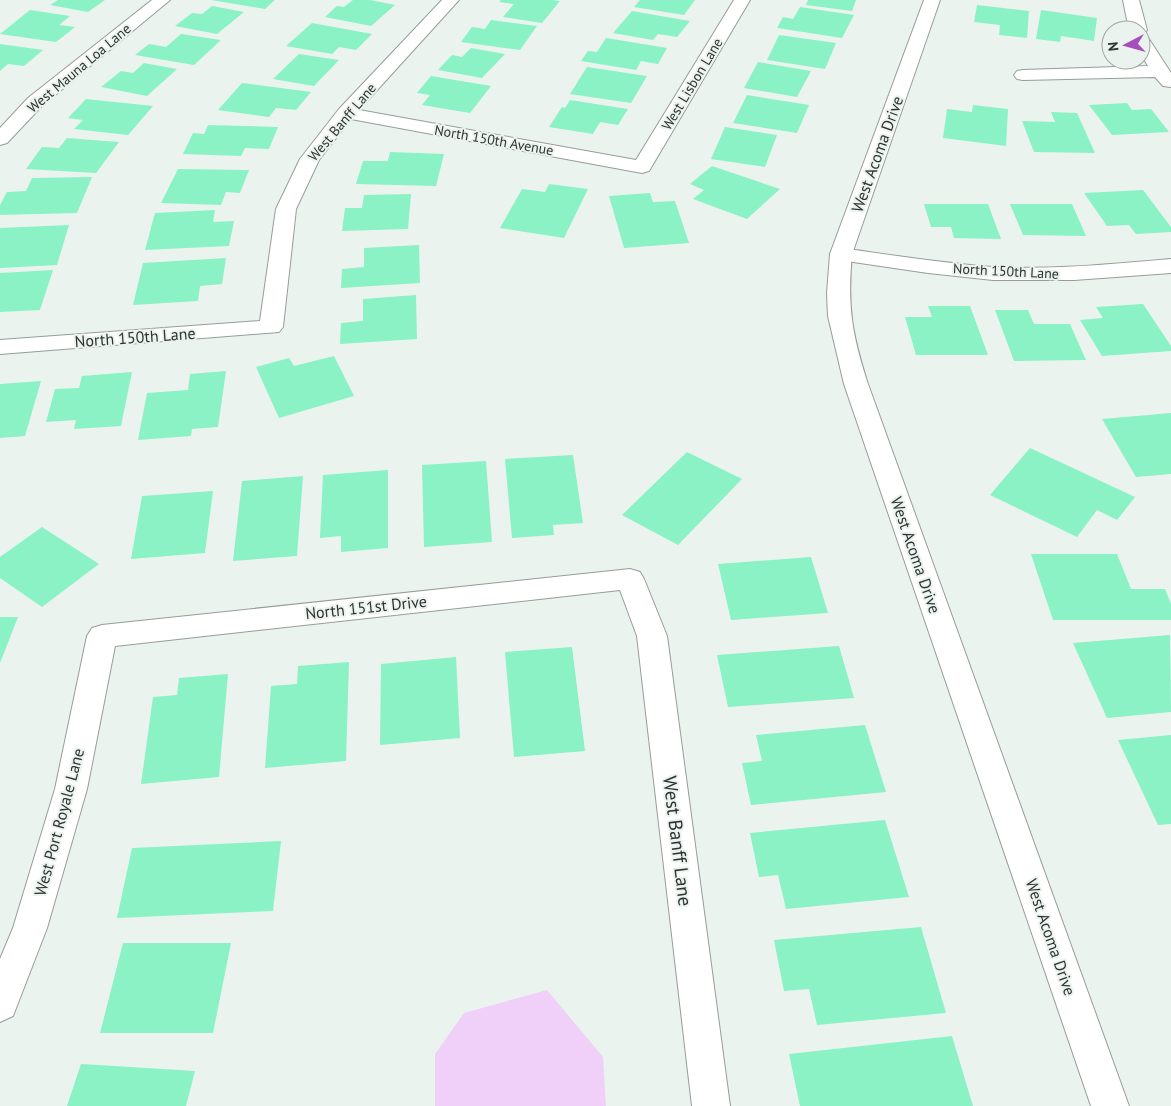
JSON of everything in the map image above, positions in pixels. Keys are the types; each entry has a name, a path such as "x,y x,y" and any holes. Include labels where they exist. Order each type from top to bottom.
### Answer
{"street":[{"name":"West Mauna Loa Lane","path":"0,140 35,102 162,0"},
{"name":"West Banff Lane","path":"271,328 286,209 310,158 346,113 451,0"},
{"name":"West Lisbon Lane","path":"642,167 742,0"},
{"name":"West Acoma Drive","path":"932,0 841,254 838,281 838,314 843,342 856,384 1110,1106"},
{"path":"1131,0 1136,20"},
{"path":"1151,55 1165,77"},
{"path":"1024,75 1165,77"},
{"name":"North 150th Avenue","path":"346,113 642,167"},
{"name":"North 150th Lane","path":"841,254 922,266 1013,274 1066,274 1171,266"},
{"name":"North 150th Lane","path":"0,347 271,328"},
{"name":"West Banff Lane","path":"630,578 652,636 712,1106"},
{"name":"North 151st Drive","path":"102,636 630,578"},
{"name":"West Port Royale Lane","path":"0,1004 30,928 71,789 102,636"}],"shaded area":[{"path":"547,990 603,1057 606,1106 435,1106 435,1054 464,1013"}],"building":[{"path":"58,0 105,0 88,12 50,5"},
{"path":"211,0 275,0 265,9"},
{"path":"353,0 370,0 395,5 371,26 325,17 337,6 344,7"},
{"path":"501,0 560,1 542,23 503,17 514,4 499,2"},
{"path":"640,0 695,0 684,15 634,7"},
{"path":"808,0 856,0 852,11 806,5"},
{"path":"977,5 1029,11 1027,38 999,35 1000,25 974,22"},
{"path":"212,6 244,12 217,34 175,26 192,13 202,14"},
{"path":"800,7 854,15 842,38 777,28 783,17 793,19"},
{"path":"30,10 70,16 59,25 75,27 56,42 0,34"},
{"path":"1041,10 1097,18 1094,41 1061,36 1060,42 1036,39"},
{"path":"632,11 690,21 677,37 658,34 653,40 613,33"},
{"path":"491,20 537,26 520,50 461,42 472,27 485,29"},
{"path":"312,23 372,34 356,50 339,47 332,54 286,46"},
{"path":"181,34 221,40 194,65 135,55 149,44 166,47"},
{"path":"779,35 836,43 825,69 767,60"},
{"path":"606,38 667,48 658,64 641,61 636,70 581,61 588,51 597,52"},
{"path":"0,44 43,50 24,66 8,64 0,71"},
{"path":"471,48 505,54 482,78 438,70 452,55 462,57"},
{"path":"299,54 339,60 314,86 273,79"},
{"path":"758,62 811,71 797,97 744,88"},
{"path":"144,63 177,69 147,96 101,87 121,71 133,73"},
{"path":"587,67 647,76 631,103 570,94"},
{"path":"431,76 491,86 470,113 422,105 430,95 417,93"},
{"path":"242,83 311,92 296,110 276,108 269,117 218,110"},
{"path":"747,95 809,105 797,133 733,123"},
{"path":"86,99 153,106 128,135 74,129 83,120 68,118"},
{"path":"570,100 628,109 618,125 600,122 593,134 549,127 562,107 565,108"},
{"path":"1127,103 1132,110 1151,109 1169,132 1112,135 1089,105"},
{"path":"973,105 1008,109 1006,146 943,138 947,109 972,112"},
{"path":"1051,112 1077,113 1095,153 1034,152 1022,121 1055,122"},
{"path":"208,125 278,127 269,149 245,148 241,156 183,154 193,133 204,134"},
{"path":"725,127 777,135 765,167 711,159"},
{"path":"67,138 119,142 96,173 26,169 42,147 59,148"},
{"path":"390,152 444,154 436,186 356,184 363,161 388,161"},
{"path":"712,166 780,189 747,219 693,199 704,190 690,184"},
{"path":"178,169 249,170 240,193 226,192 221,205 161,203"},
{"path":"92,177 77,213 0,215 0,205 7,192 26,191 32,178"},
{"path":"549,184 588,189 564,238 500,228 522,189 545,192"},
{"path":"1143,190 1171,227 1171,232 1136,234 1129,225 1107,226 1084,193"},
{"path":"650,193 653,202 675,201 689,243 624,248 609,196"},
{"path":"411,194 408,229 342,231 345,208 362,208 364,195"},
{"path":"924,204 988,204 1001,239 954,238 951,227 931,227"},
{"path":"1010,204 1072,204 1086,236 1023,235"},
{"path":"215,210 213,222 234,221 229,246 145,250 155,213"},
{"path":"69,225 57,265 0,268 0,228"},
{"path":"419,245 420,283 341,288 342,269 364,267 364,248"},
{"path":"226,258 222,284 200,286 198,301 133,305 143,263"},
{"path":"53,270 40,310 0,312 0,273"},
{"path":"416,295 417,339 340,344 341,323 363,321 363,299"},
{"path":"1143,304 1171,346 1171,351 1102,356 1080,320 1103,318 1096,307"},
{"path":"928,306 970,306 988,355 916,355 905,317 932,317"},
{"path":"995,310 1028,310 1034,324 1070,324 1086,360 1014,361"},
{"path":"334,356 354,396 279,418 256,367 289,358 294,366"},
{"path":"226,371 218,427 192,429 191,436 138,440 147,393 188,390 190,374"},
{"path":"132,372 121,426 74,429 76,420 46,422 55,389 79,388 82,376"},
{"path":"41,381 25,436 0,438 0,384"},
{"path":"1171,413 1171,474 1136,477 1102,419"},
{"path":"1030,448 1135,497 1117,520 1097,510 1077,537 990,495"},
{"path":"687,452 742,479 678,545 622,515"},
{"path":"573,455 583,523 553,525 554,535 512,538 505,459"},
{"path":"486,461 492,542 424,547 422,465"},
{"path":"388,470 388,548 341,552 341,536 320,538 323,475"},
{"path":"303,476 297,556 233,561 242,481"},
{"path":"213,491 205,553 131,559 142,496"},
{"path":"42,527 99,564 42,607 0,578 0,557"},
{"path":"1031,554 1117,554 1131,589 1165,589 1171,604 1171,620 1053,620"},
{"path":"811,557 828,613 731,620 718,564"},
{"path":"0,617 18,617 0,663"},
{"path":"1170,635 1171,712 1107,718 1073,643"},
{"path":"839,646 854,698 728,707 717,655"},
{"path":"572,647 585,751 514,757 505,652"},
{"path":"456,657 460,738 380,745 381,664"},
{"path":"349,662 346,761 265,768 271,686 297,684 298,666"},
{"path":"228,674 219,777 141,784 153,697 177,695 179,678"},
{"path":"865,725 886,792 751,805 742,763 762,761 756,735"},
{"path":"1171,735 1171,824 1158,825 1118,740"},
{"path":"885,820 909,897 786,909 778,875 759,877 750,833"},
{"path":"281,841 273,911 117,918 132,848"},
{"path":"921,927 946,1013 817,1025 809,989 784,991 774,940"},
{"path":"123,943 231,943 213,1033 100,1033"},
{"path":"952,1036 973,1106 800,1106 789,1054"},
{"path":"81,1064 195,1071 186,1106 67,1106"}]}
